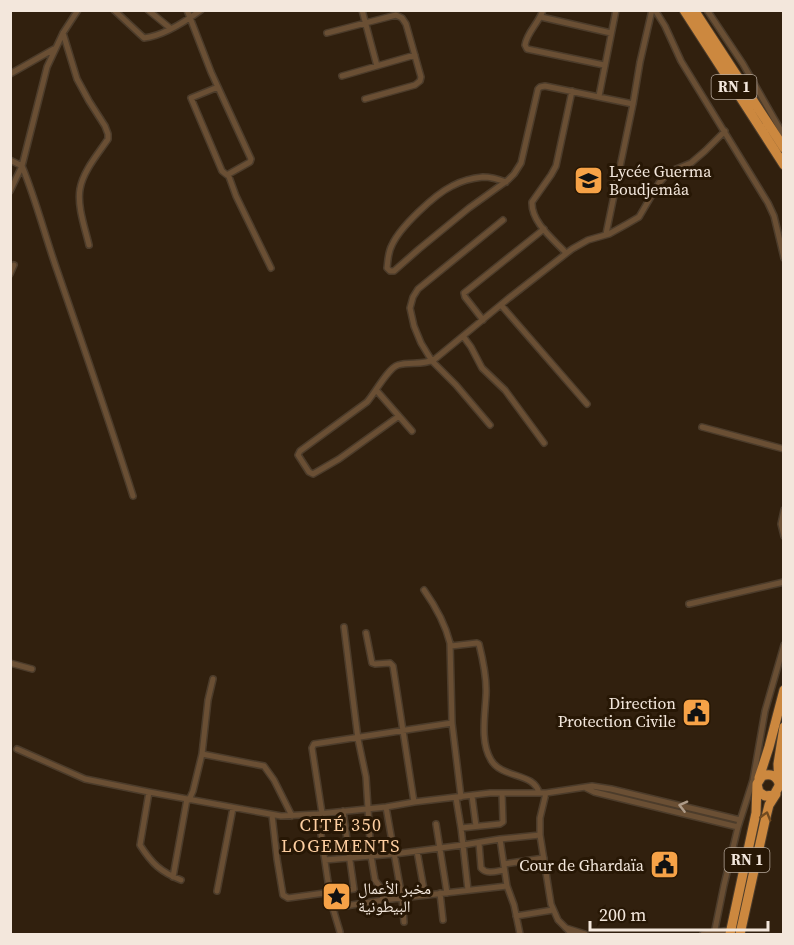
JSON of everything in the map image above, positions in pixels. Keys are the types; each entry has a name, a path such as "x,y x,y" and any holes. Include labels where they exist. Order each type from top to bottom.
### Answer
{"highway":[{"name":"RN 1","path":"684,10 783,165"},
{"name":"RN 1","path":"694,10 783,148"},
{"name":"RN 1","path":"736,932 756,813 757,781 769,747 783,690"},
{"path":"779,783 772,775 765,775 757,781 759,792 765,796 776,794 779,783 778,764 783,727"},
{"name":"RN 1","path":"736,932 765,820 776,794"}],"street":[{"path":"10,191 22,166 44,76 63,33 78,10"},
{"path":"114,10 144,38 170,28 201,10"},
{"path":"148,10 170,28"},
{"path":"187,10 218,87 252,159 228,174 222,171 190,98 218,87"},
{"path":"362,10 377,66"},
{"path":"599,96 616,10"},
{"path":"606,234 640,62 653,10"},
{"path":"653,10 665,26 685,67 774,216 783,258"},
{"path":"706,10 743,64 783,136"},
{"path":"604,65 528,49 525,45 526,39 542,14 611,33"},
{"path":"327,33 396,15 399,15 406,24 420,77 418,83 365,99"},
{"path":"63,33 77,79 108,134 108,139 80,187 80,205 89,245"},
{"path":"10,74 56,48"},
{"path":"342,76 415,56"},
{"path":"506,182 486,177 450,187 401,229 389,252 387,268 394,271 456,219 506,182 514,174 521,163 540,87 545,86 633,104"},
{"path":"566,253 544,229 532,208 532,202 556,166 563,124 572,91"},
{"path":"399,416 339,459 313,474 309,472 298,455 300,451 367,402 377,391 388,372 396,366 432,361 566,253 588,240 627,225 639,217 659,183 669,172 691,163 725,131"},
{"path":"10,160 22,166 32,190 133,496"},
{"path":"228,174 236,196 271,268"},
{"path":"490,425 432,361 421,343 410,308 418,289 503,220"},
{"path":"483,320 464,293 544,229"},
{"path":"10,274 14,266"},
{"path":"501,305 587,404"},
{"path":"463,336 482,368 505,390 544,443"},
{"path":"377,391 412,431"},
{"path":"702,427 783,447"},
{"path":"783,510 781,524 783,536"},
{"path":"689,604 783,582"},
{"path":"424,590 444,622 451,646 452,723 468,890"},
{"path":"344,627 358,739 366,777 371,856 375,880 380,887 383,900"},
{"path":"366,633 372,663 390,663 393,666 414,802"},
{"path":"451,646 479,644 486,694 484,726 488,755 495,766 531,781 537,786 539,792"},
{"path":"714,934 738,826 757,781 765,711 783,645"},
{"path":"10,663 32,669"},
{"path":"173,877 188,799 194,791 202,754 213,680"},
{"path":"340,932 333,908 325,860 312,747 316,743 358,739 452,723"},
{"path":"17,749 85,779 272,815 320,814 459,797 502,793 546,793 592,786 610,793 740,820"},
{"path":"202,754 264,766 274,780 292,816"},
{"path":"149,792 140,845 159,869 181,880"},
{"path":"461,828 503,822 502,793"},
{"path":"546,793 540,818 540,835 553,910 558,920 572,934"},
{"path":"472,796 476,826"},
{"path":"651,802 705,819 738,826"},
{"path":"386,807 404,922"},
{"path":"217,891 233,808"},
{"path":"272,815 284,897 288,898 355,888 343,811"},
{"path":"705,819 707,812"},
{"path":"436,824 440,848 443,920"},
{"path":"325,860 394,854 540,835"},
{"path":"500,839 507,886 520,934"},
{"path":"479,843 481,868 487,872 544,858"},
{"path":"417,851 425,895"},
{"path":"333,908 507,886"},
{"path":"516,916 553,910"},
{"path":"565,927 585,934"},
{"path":"703,934 736,932"}],"place":[{"name":"Lycée Guerma Boudjemâa","path":"588,180"},
{"name":"Direction Protection Civile","path":"697,712"},
{"name":"Cour de Ghardaïa","path":"665,865"},
{"name":"مخبر الأعمال البيطونية","path":"337,897"}],"district":[{"name":"CITÉ 350 LOGEMENTS","path":"341,835"}]}
